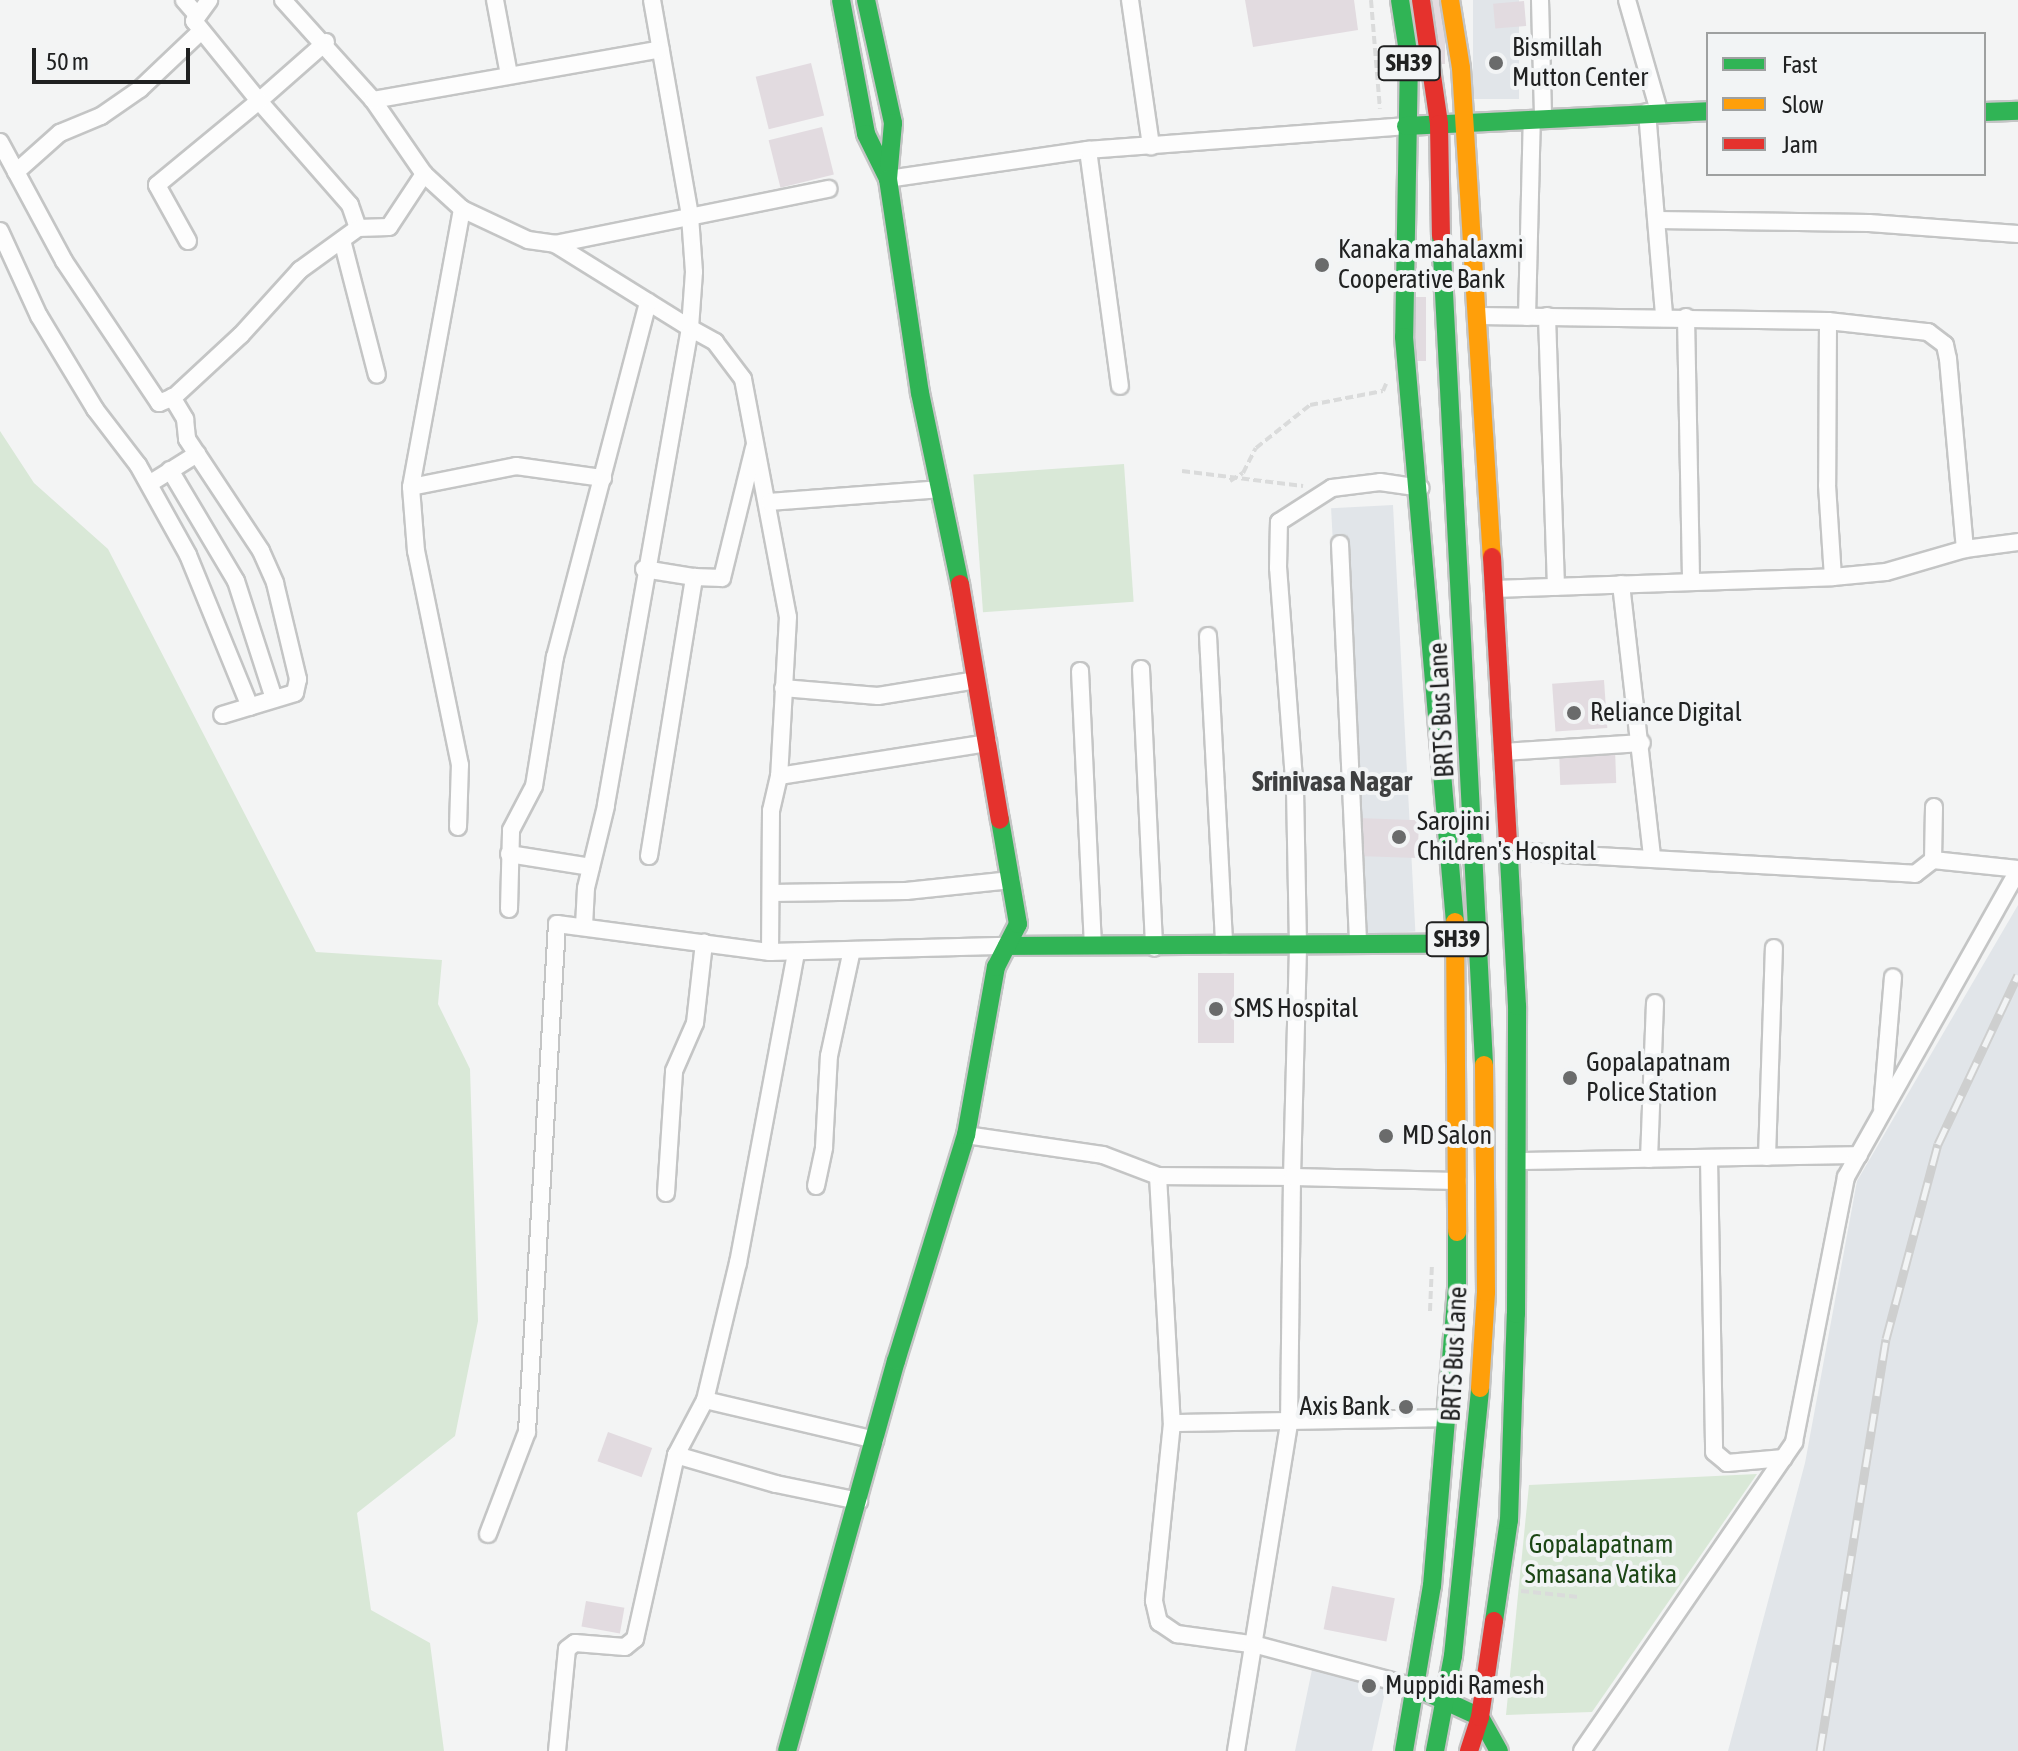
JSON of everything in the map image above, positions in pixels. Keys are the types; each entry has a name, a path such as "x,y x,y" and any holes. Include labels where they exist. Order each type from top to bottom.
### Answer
{"main road":[{"path":"841,0 866,134 888,179"},
{"path":"787,1751 966,1135 996,967 1018,924 977,680 920,393 888,179 893,123 866,0"},
{"name":"SH39","path":"1400,0 1409,58 1404,337 1421,488 1457,944 1458,1181 1457,1290 1432,1586 1404,1751"},
{"name":"BRTS Bus Lane","path":"1421,0 1439,124 1443,311 1459,508 1487,1125 1486,1292 1476,1441 1446,1698 1435,1751"},
{"name":"SH39","path":"1450,0 1464,123 1478,316 1517,1006 1509,1520 1480,1717 1469,1751"},
{"path":"1406,126 1706,111"},
{"path":"1986,112 2018,111"},
{"path":"1007,946 1154,948 1457,944"},
{"path":"1415,1687 1446,1698 1480,1717 1499,1751"}],"street":[{"path":"184,0 259,101 350,205 358,228"},
{"path":"16,172 60,133 101,116 140,89 199,24 209,0"},
{"path":"283,0 326,42 373,100 424,174 462,209 528,240 555,244 829,189"},
{"path":"495,0 509,75"},
{"path":"584,927 591,867 606,806 644,569 690,328 694,272 690,216 652,0"},
{"path":"1130,0 1151,146"},
{"path":"1527,317 1538,119 1540,0"},
{"path":"1627,0 1653,112 1664,316"},
{"path":"188,241 157,185 326,42"},
{"path":"373,100 661,49"},
{"path":"888,179 1088,150 1406,126"},
{"path":"0,142 64,261 147,393 159,403 172,397 241,335 300,270 358,228 389,227 424,174"},
{"path":"1088,150 1120,386"},
{"path":"458,827 460,765 416,551 411,487 462,209"},
{"path":"1657,220 1869,223 2018,234"},
{"path":"0,231 47,330 95,409 149,484 188,555 250,707"},
{"path":"342,240 377,375"},
{"path":"555,244 715,342 743,379 754,447 770,502 788,617 779,776 771,811 770,952"},
{"path":"509,909 511,830 534,786 555,657 648,302"},
{"path":"1478,316 1664,316 1828,321 1922,330 1945,345 1965,549"},
{"path":"1547,316 1556,587"},
{"path":"1686,317 1691,581"},
{"path":"1828,321 1827,485 1833,577"},
{"path":"172,397 197,454 261,551 275,583 298,679 295,693 222,715"},
{"path":"644,569 722,578 754,447"},
{"path":"149,484 197,454"},
{"path":"411,487 516,466 603,478"},
{"path":"170,470 236,581 274,699"},
{"path":"1236,1751 1257,1645 1289,1424 1298,945 1295,793 1277,542 1279,522 1324,492 1380,482 1421,488"},
{"path":"770,502 941,489"},
{"path":"1494,589 1833,577 1886,572 1965,549 2018,542"},
{"path":"1340,544 1358,944"},
{"path":"649,856 694,577"},
{"path":"1621,584 1642,743 1652,857"},
{"path":"1208,636 1224,946"},
{"path":"1141,669 1154,948"},
{"path":"1080,671 1093,945"},
{"path":"783,688 878,696 977,680"},
{"path":"779,776 988,743"},
{"path":"1503,752 1642,743"},
{"path":"1933,860 1934,807"},
{"path":"1508,851 1915,874 1933,860 2018,869 1846,1177 1794,1442 1582,1751"},
{"path":"509,854 591,867"},
{"path":"771,893 906,891 1011,880"},
{"path":"488,1534 527,1432 557,924 770,952 1007,946"},
{"path":"666,1193 674,1071 695,1023 704,943"},
{"path":"1767,1157 1774,948"},
{"path":"816,1186 824,1147 829,1056 852,950"},
{"path":"557,1751 567,1649 575,1643 625,1647 635,1639 676,1455 705,1400 738,1263 796,952"},
{"path":"1882,1114 1893,977"},
{"path":"1649,1159 1655,1003"},
{"path":"966,1135 1103,1155 1158,1176 1458,1181"},
{"path":"1516,1161 1859,1155"},
{"path":"1709,1158 1714,1452 1727,1463 1784,1458"},
{"path":"1158,1176 1172,1423 1154,1601 1159,1622 1177,1634 1257,1645 1415,1687"},
{"path":"705,1400 875,1440"},
{"path":"1172,1423 1289,1424 1446,1418"},
{"path":"676,1455 776,1484 859,1501"}],"path":[{"path":"1371,0 1382,128"},
{"path":"1230,481 1243,473 1256,448 1310,405 1383,391 1390,370 1392,386"},
{"path":"1182,471 1230,481 1295,484 1324,492"},
{"path":"1429,1324 1432,1260"},
{"path":"1498,1589 1579,1597"}],"shaded area":[{"path":"1473,0 1519,0 1519,99 1473,99"},
{"path":"1393,505 1415,931 1353,935 1331,508"},
{"path":"2018,905 2018,1751 1728,1751 1805,1463 1857,1181"},
{"path":"1313,1665 1387,1683 1372,1751 1295,1751"}],"green space":[{"path":"0,431 34,483 108,549 316,952 442,960 438,1004 470,1069 478,1321 455,1436 357,1513 371,1610 430,1643 444,1751 0,1751"},
{"path":"1124,464 1134,602 983,612 973,475"},
{"name":"Gopalapatnam Smasana Vatika","path":"1757,1474 1592,1712 1506,1715 1529,1485"}],"building":[{"path":"1245,0 1354,0 1358,30 1253,47"},
{"path":"1433,0 1445,0 1445,64 1433,64"},
{"path":"1524,1 1526,26 1495,29 1493,4"},
{"path":"811,63 824,115 769,129 756,77"},
{"path":"822,127 834,175 780,188 769,140"},
{"path":"1415,297 1426,297 1426,361 1415,361"},
{"path":"1604,680 1607,728 1555,732 1552,684"},
{"path":"1615,748 1616,783 1560,785 1559,750"},
{"path":"1358,818 1419,820 1418,858 1357,856"},
{"path":"1198,973 1234,973 1234,1043 1198,1043"},
{"path":"608,1432 652,1448 642,1477 597,1461"},
{"path":"1332,1586 1395,1598 1386,1641 1324,1629"},
{"path":"586,1601 624,1608 620,1633 581,1627"}],"railway":[{"path":"1820,1751 1886,1339 1938,1144 2018,975"}],"traffic: fast":[{"path":"841,0 866,134 888,179"},
{"path":"866,0 893,123 888,179 920,393 960,584"},
{"path":"1400,0 1409,58 1404,337 1455,922"},
{"path":"1406,126 1706,111"},
{"path":"1986,112 2018,111"},
{"path":"1441,235 1484,1065"},
{"path":"787,1751 896,1361 966,1135 996,967 1018,924 1000,820"},
{"path":"1494,1621 1509,1520 1516,1314 1517,1006 1508,841"},
{"path":"1007,946 1457,944"},
{"path":"1404,1751 1432,1586 1457,1290 1457,1232"},
{"path":"1435,1751 1453,1656 1480,1388"},
{"path":"1415,1687 1480,1717 1499,1751"}],"traffic: slow":[{"path":"1450,0 1461,68 1492,557"},
{"path":"1455,922 1457,1232"},
{"path":"1480,1388 1486,1292 1484,1065"}],"traffic: jam":[{"path":"1421,0 1439,124 1441,235"},
{"path":"1492,557 1508,841"},
{"path":"960,584 1000,820"},
{"path":"1469,1751 1480,1717 1494,1621"}],"place":[{"name":"Bismillah Mutton Center","path":"1496,63"},
{"name":"Kanaka mahalaxmi Cooperative Bank","path":"1322,265"},
{"name":"Reliance Digital","path":"1574,713"},
{"name":"Sarojini Children's Hospital","path":"1399,837"},
{"name":"SMS Hospital","path":"1216,1009"},
{"name":"Gopalapatnam Police Station","path":"1570,1078"},
{"name":"MD Salon","path":"1386,1136"},
{"name":"Axis Bank","path":"1406,1407"},
{"name":"Muppidi Ramesh","path":"1369,1686"}],"district":[{"name":"Srinivasa Nagar","path":"1332,781"}]}
